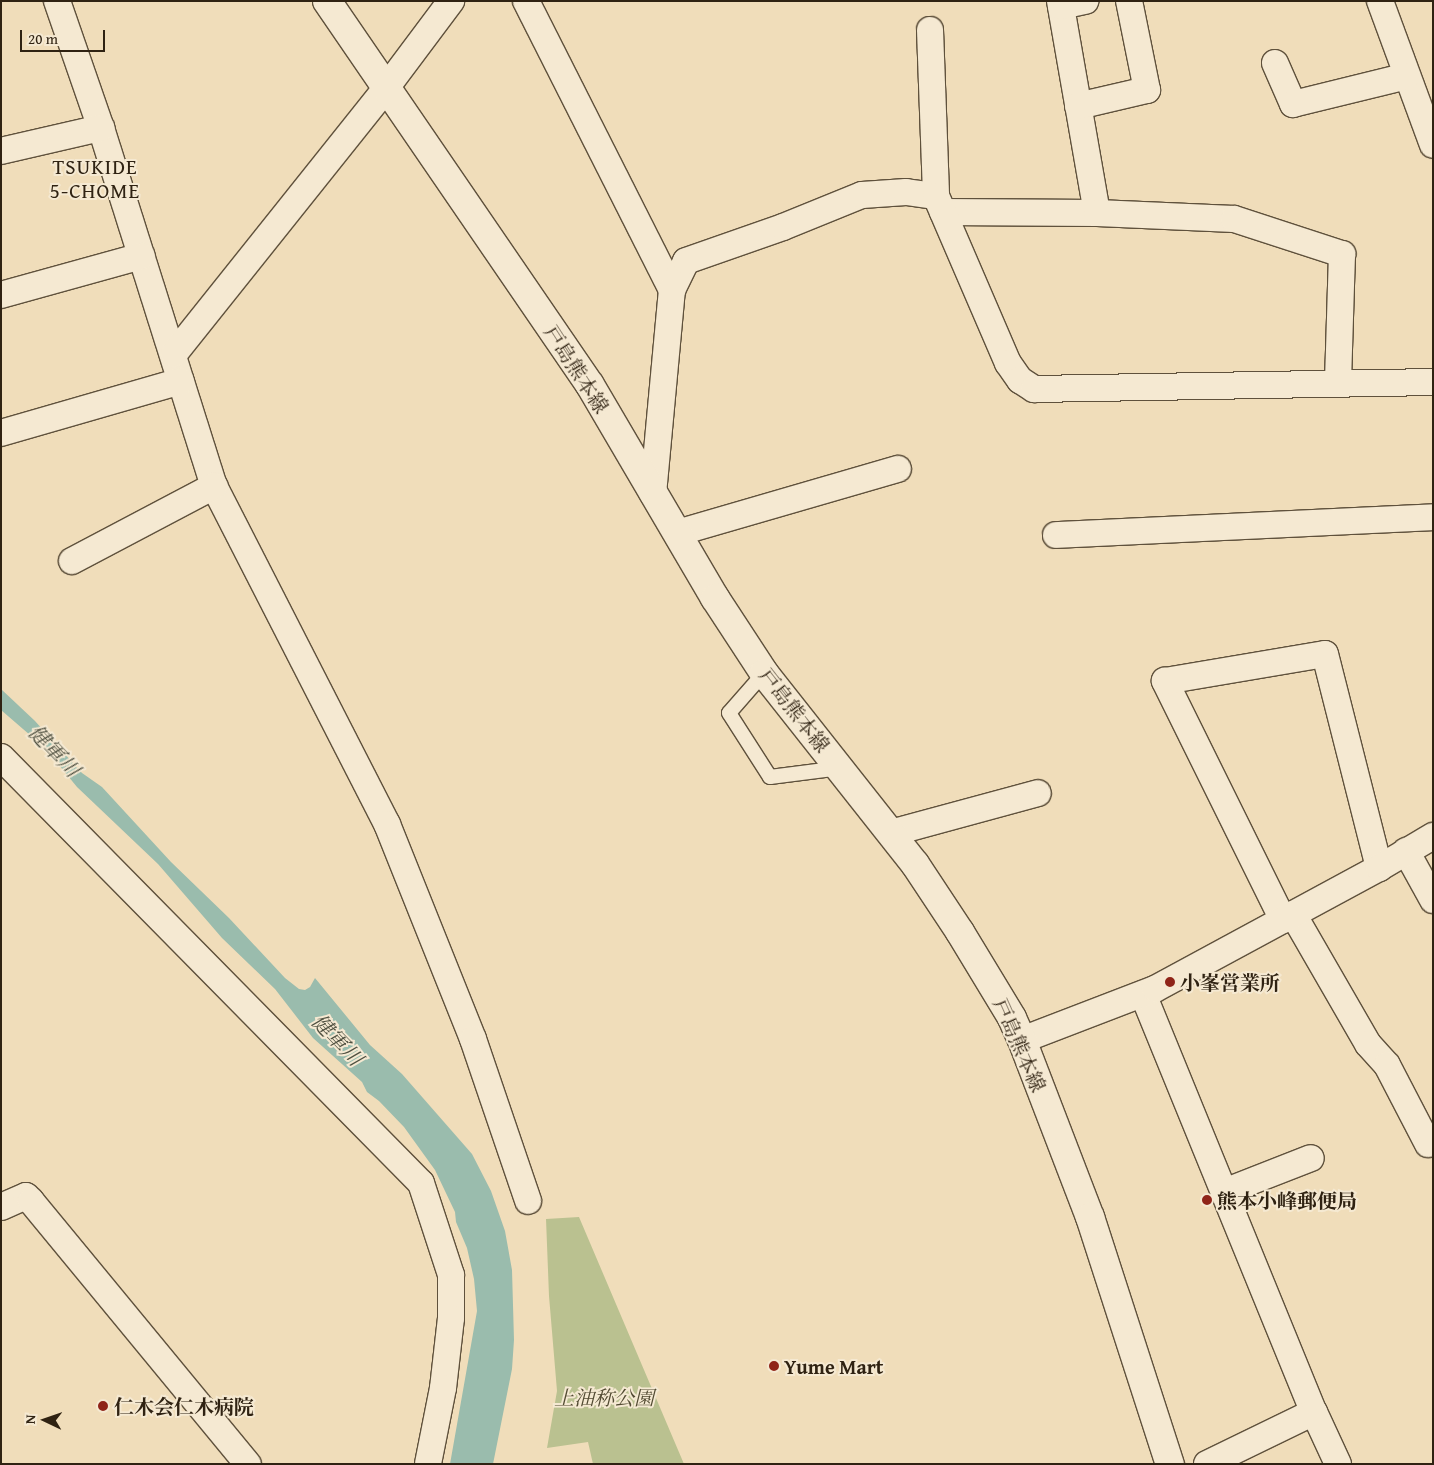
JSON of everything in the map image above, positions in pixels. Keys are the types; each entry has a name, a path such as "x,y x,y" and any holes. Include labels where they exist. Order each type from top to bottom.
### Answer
{"main road":[{"name":"戸島熊本線","path":"327,1 590,385 653,494 764,673 915,864 960,932 1022,1040 1090,1217 1170,1464"}],"street":[{"path":"57,1 101,128 174,354 214,486 387,824 473,1039 528,1201"},
{"path":"174,354 386,88 451,1"},
{"path":"526,1 672,290"},
{"path":"1078,106 1147,90 1129,1"},
{"path":"1380,1 1432,142"},
{"path":"1068,3 1078,106 1096,213"},
{"path":"930,30 940,204 1008,364 1020,380 1034,388 1433,382"},
{"path":"1274,63 1292,104 1407,76"},
{"path":"1,151 101,128"},
{"path":"653,494 672,290 686,262 783,227 862,195 906,192 940,204 1234,219 1342,254 1338,384"},
{"path":"1,295 142,256"},
{"path":"1,433 181,381"},
{"path":"677,533 898,469"},
{"path":"72,561 214,486"},
{"path":"1056,535 1433,517"},
{"path":"1379,868 1325,654 1165,681 1288,917 1368,1044 1388,1065 1428,1144"},
{"path":"1,757 421,1183 451,1275 451,1318 443,1388 428,1464"},
{"path":"891,833 1038,793"},
{"path":"1022,1040 1143,994 1379,868 1433,836"},
{"path":"1406,851 1433,900"},
{"path":"1143,994 1314,1412 1338,1464"},
{"path":"1224,1192 1311,1158"},
{"path":"1,1207 26,1196 31,1200 248,1464"},
{"path":"1207,1464 1314,1412"}],"lane":[{"path":"764,673 729,713 770,777 840,768"}],"green space":[{"name":"上油称公園","path":"579,1217 684,1464 593,1464 588,1442 547,1448 557,1391 549,1296 546,1219"}],"water":[{"name":"健軍川","path":"1,689 35,721 82,773 102,787 171,862 229,918 285,978 299,989 305,990 310,987 315,978 370,1045 402,1074 472,1154 491,1191 505,1231 512,1270 514,1340 512,1369 493,1464 450,1464 477,1311 474,1279 467,1248 456,1222 455,1212 435,1170 404,1127 379,1101 367,1092 362,1082 313,1038 275,989 222,938 158,864 77,787 45,748 1,710"}],"place":[{"name":"小峯営業所","path":"1170,982"},
{"name":"熊本小峰郵便局","path":"1207,1200"},
{"name":"Yume Mart","path":"774,1366"},
{"name":"仁木会仁木病院","path":"103,1406"}],"district":[{"name":"TSUKIDE 5-CHOME","path":"95,179"}]}
